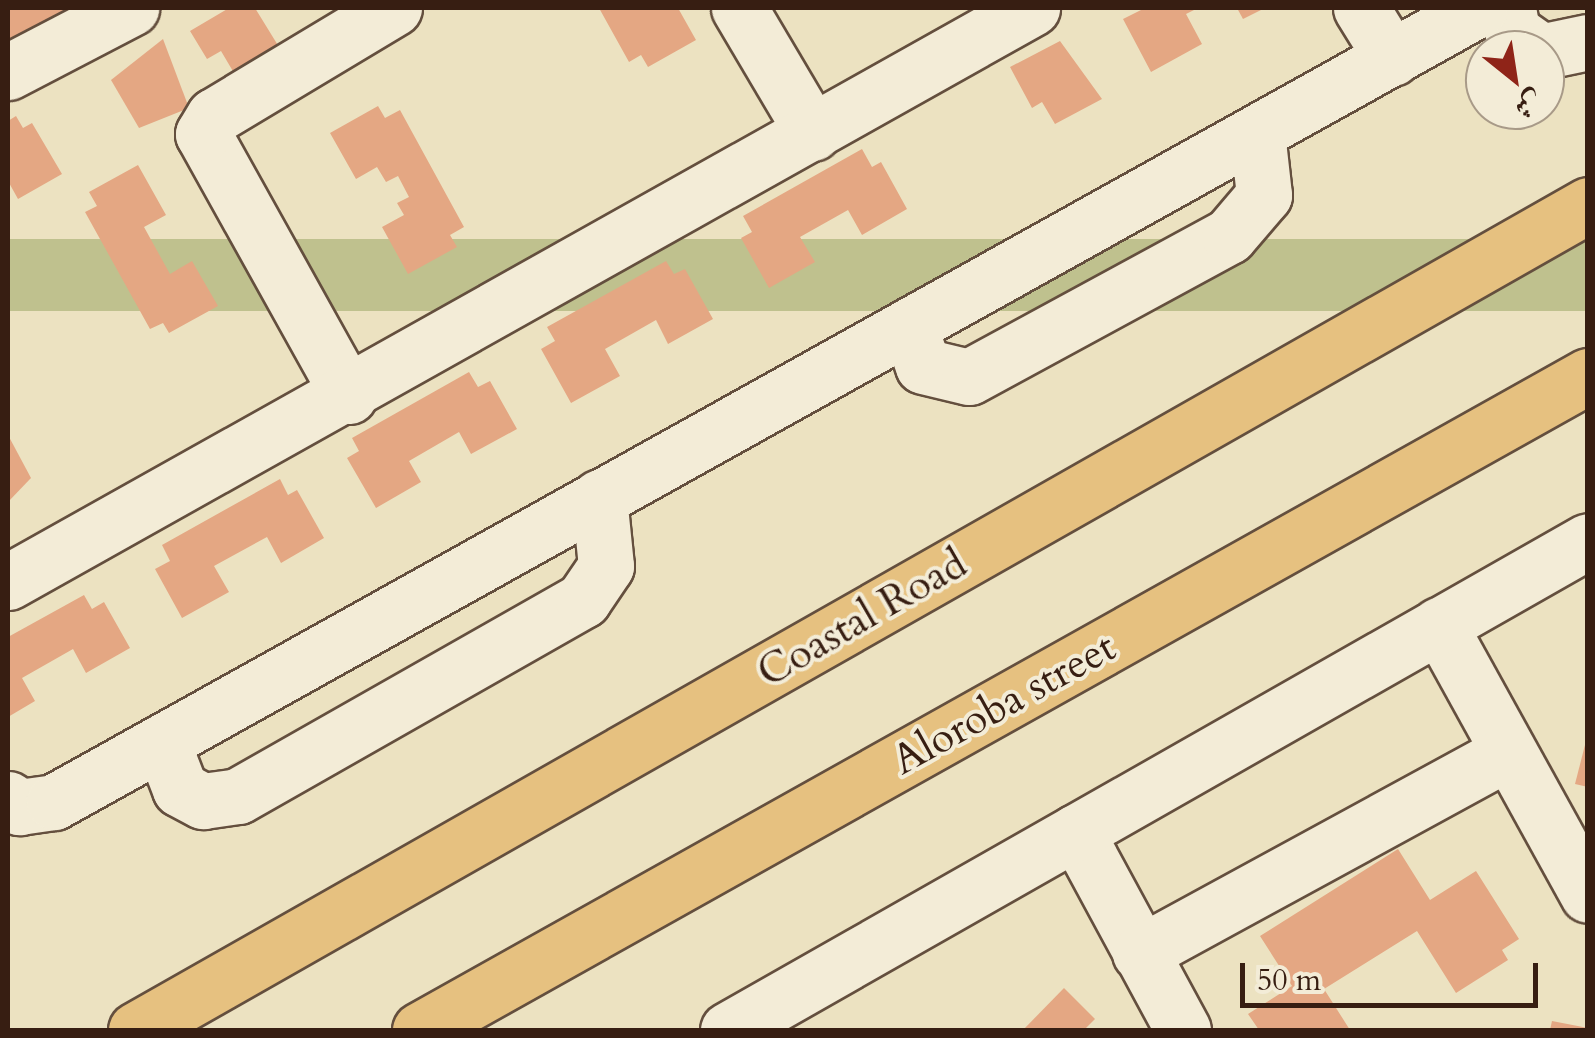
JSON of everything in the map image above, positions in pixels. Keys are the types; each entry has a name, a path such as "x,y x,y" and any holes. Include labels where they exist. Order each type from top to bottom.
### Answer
{"highway":[{"name":"Coastal Road","path":"136,1030 1588,205"},
{"name":"Aloroba street","path":"420,1030 1588,376"}],"street":[{"path":"8,72 131,8"},
{"path":"349,396 203,134 214,116 394,8"},
{"path":"739,8 813,133"},
{"path":"8,582 349,396 1032,8"},
{"path":"1361,8 1392,58"},
{"path":"8,800 19,807 54,802 1480,8"},
{"path":"910,326 923,366 969,376 1229,236 1264,195 1257,133"},
{"path":"162,742 180,789 202,801 238,796 583,600 606,566 599,497"},
{"path":"728,1030 1588,540"},
{"path":"1439,625 1588,895"},
{"path":"1140,953 1507,752"},
{"path":"1076,832 1184,1030"}],"green space":[{"path":"8,239 1587,239 1587,311 8,311"}],"building":[{"path":"8,8 97,8 8,54"},
{"path":"229,8 255,8 279,47 234,73 221,51 207,59 190,31"},
{"path":"599,8 678,8 696,40 648,67 641,55 629,62"},
{"path":"1145,8 1198,8 1186,14 1202,44 1151,72 1123,19"},
{"path":"1237,8 1265,8 1243,19"},
{"path":"163,39 189,108 139,128 111,80"},
{"path":"1060,41 1102,99 1055,124 1042,102 1032,108 1010,67"},
{"path":"378,106 385,118 400,110 464,227 450,235 457,247 408,274 382,227 404,215 397,203 409,197 398,176 386,182 377,167 356,179 330,133"},
{"path":"16,116 23,128 32,123 62,174 18,199 8,181 8,121"},
{"path":"862,149 872,167 881,162 907,209 862,235 848,210 800,237 815,262 769,288 741,238 752,232 743,216"},
{"path":"138,165 166,215 144,227 170,274 192,261 218,306 169,333 163,323 150,329 85,212 97,206 89,192"},
{"path":"666,261 674,274 685,269 713,319 668,344 656,320 605,349 620,376 571,403 541,349 555,341 547,327"},
{"path":"469,372 478,387 490,381 517,429 471,454 459,432 409,461 421,482 376,508 347,458 359,451 352,438"},
{"path":"8,435 31,478 8,502"},
{"path":"280,479 288,495 297,490 324,538 281,563 267,537 214,566 229,592 182,618 155,569 170,561 162,545"},
{"path":"84,595 92,609 104,602 130,648 86,673 73,649 22,678 35,701 8,717 8,637"},
{"path":"1588,741 1588,787 1575,784"},
{"path":"1398,849 1430,900 1476,871 1519,939 1502,950 1508,960 1456,993 1417,931 1324,989 1350,1030 1259,1030 1248,1014 1292,986 1260,936"},
{"path":"1064,988 1095,1019 1084,1030 1023,1030"},
{"path":"1552,1021 1588,1028 1588,1030 1550,1030"}]}
